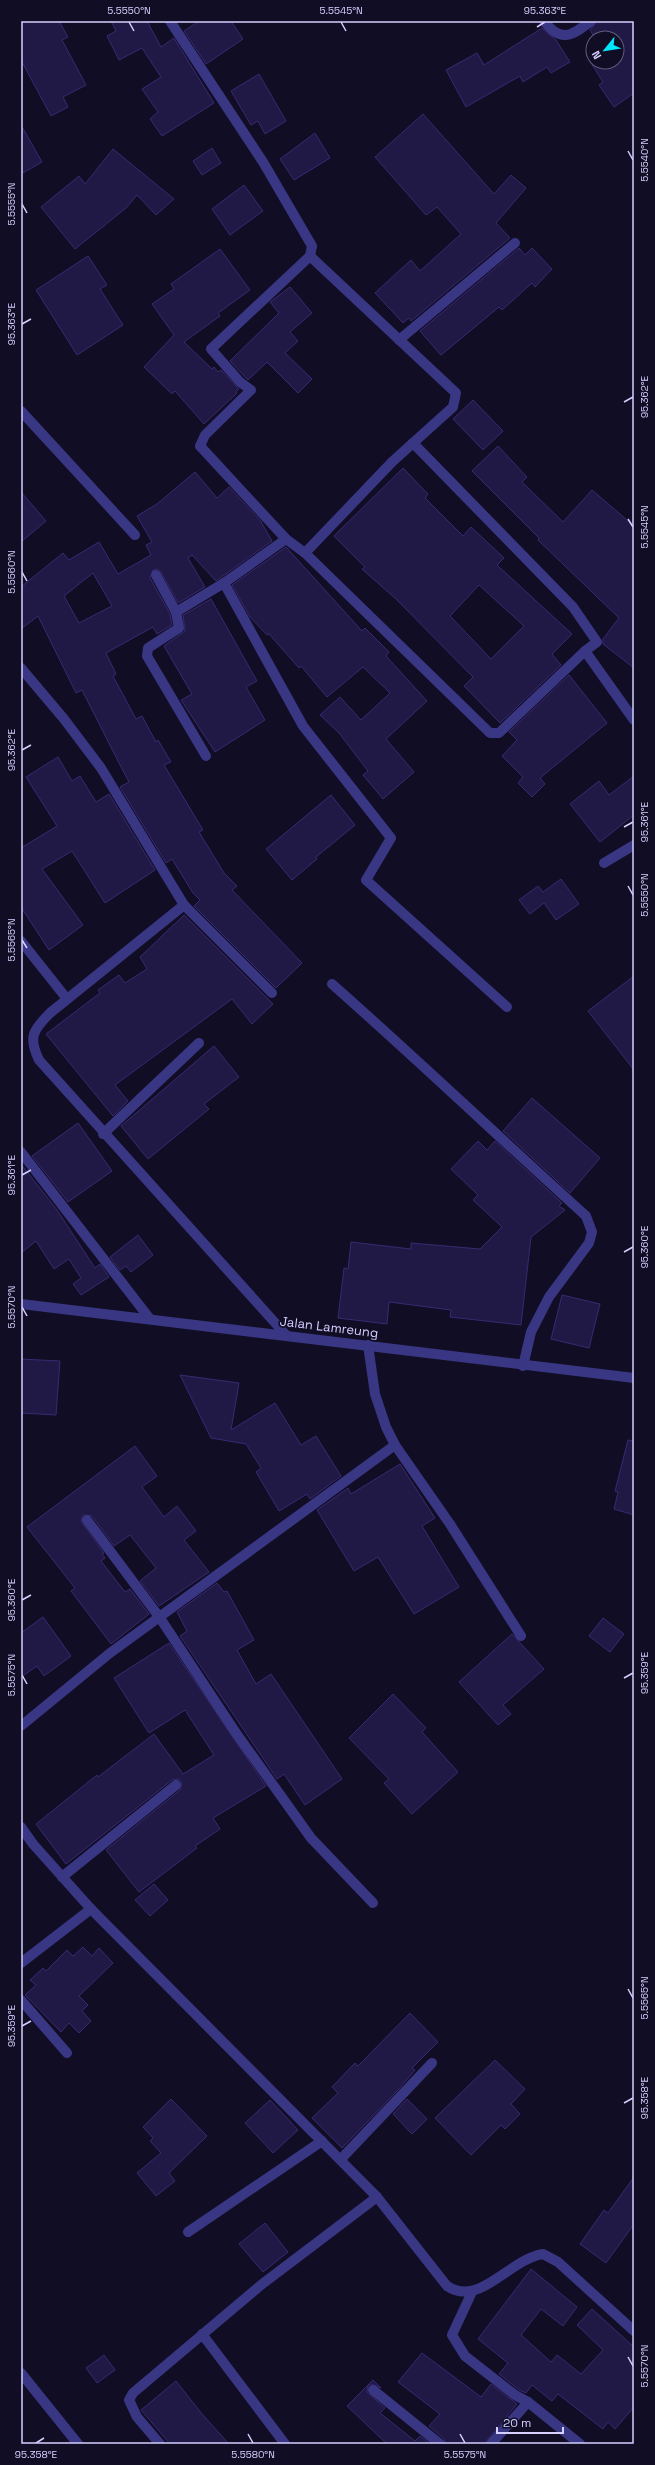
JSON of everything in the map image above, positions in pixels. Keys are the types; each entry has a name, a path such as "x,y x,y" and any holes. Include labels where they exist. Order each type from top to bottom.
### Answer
{"street":[{"path":"170,21 301,224 312,246 310,256 211,349 240,382 251,390 205,435 200,446 286,540 305,553 490,734 499,733 585,651 597,642 573,607 413,443"},
{"path":"544,21 554,31 567,36 573,34 591,21"},
{"path":"399,340 515,243"},
{"path":"305,553 392,462 453,407 456,393 310,256"},
{"path":"21,411 134,535"},
{"path":"176,612 224,583 286,540"},
{"path":"156,575 176,612 179,628 148,648 147,656 206,756"},
{"path":"224,583 303,726 391,838 366,880 507,1007"},
{"path":"585,651 634,720"},
{"path":"21,668 64,719 101,768 184,905 272,993"},
{"path":"604,863 634,845"},
{"path":"184,905 67,999 38,1025 32,1038 34,1049 39,1060 103,1134 286,1335"},
{"path":"21,941 67,999"},
{"path":"332,984 422,1063 497,1136 586,1216 592,1232 589,1243 549,1297 531,1332 524,1366"},
{"path":"103,1134 199,1043"},
{"path":"21,1152 150,1319"},
{"name":"Jalan Lamreung","path":"21,1304 368,1345 524,1366 634,1378"},
{"path":"368,1345 375,1394 386,1427 395,1445 450,1524 521,1636"},
{"path":"21,1726 110,1653 160,1618 395,1445"},
{"path":"87,1520 160,1618 236,1733 311,1838 373,1903"},
{"path":"62,1876 176,1785"},
{"path":"21,1827 32,1844 91,1909 341,2159 377,2197 447,2286 459,2293 472,2292 524,2260 543,2254 558,2262 634,2331"},
{"path":"21,1963 91,1909"},
{"path":"21,2000 67,2053"},
{"path":"341,2159 432,2063"},
{"path":"188,2232 322,2141"},
{"path":"160,2444 137,2417 129,2400 133,2393 262,2284 377,2197"},
{"path":"472,2292 452,2335 465,2356 514,2395 528,2402 580,2444"},
{"path":"202,2334 285,2444"},
{"path":"21,2373 78,2444"},
{"path":"373,2390 440,2444"},
{"path":"491,2444 528,2402"}],"building":[{"path":"21,21 59,21 68,37 62,40 86,85 63,97 68,107 51,116 21,60"},
{"path":"111,21 147,21 161,47 174,38 214,103 162,136 150,119 158,112 142,89 161,77 142,48 119,60 107,36 116,31"},
{"path":"199,21 231,21 243,39 206,64 184,31"},
{"path":"597,21 634,21 634,93 614,107 599,85 603,82 595,70 625,70 625,30 590,30"},
{"path":"542,28 556,40 570,62 551,73 547,67 523,82 520,76 466,107 446,70 477,53 484,65"},
{"path":"259,74 286,121 265,134 258,121 251,125 231,91"},
{"path":"423,114 494,194 511,175 526,188 496,223 510,238 411,321 409,318 403,323 375,293 411,260 420,271 461,234 437,207 426,215 375,157"},
{"path":"21,125 42,162 21,174"},
{"path":"315,133 330,158 294,180 280,159"},
{"path":"212,148 221,163 202,175 193,161"},
{"path":"113,149 174,199 156,215 137,195 126,208 75,249 41,207 79,176 85,184"},
{"path":"244,185 263,211 230,235 212,209"},
{"path":"519,248 525,255 532,248 552,269 535,287 532,283 502,310 499,307 441,355 420,331"},
{"path":"220,249 250,290 218,313 220,316 184,342 212,369 214,367 218,372 221,370 239,389 236,392 237,393 204,424 175,391 172,394 144,367 174,335 152,304 174,289 171,284"},
{"path":"88,256 107,285 100,289 123,325 77,355 36,290"},
{"path":"290,287 312,313 290,332 298,341 285,353 312,379 298,393 267,362 248,380 230,361 279,313 270,302"},
{"path":"473,400 503,431 483,450 453,419"},
{"path":"498,446 527,477 522,482 563,522 592,490 634,526 634,668 603,644 603,639 619,618 538,540 539,538 472,471"},
{"path":"403,468 428,494 425,498 463,536 471,527 504,558 497,565 572,634 552,654 561,665 500,723 464,686 473,677 396,599 362,569 365,567 334,536","holes":["479,585 524,626 491,659 450,616"]},
{"path":"195,472 217,498 229,487 260,520 272,541 216,581 192,555 188,558 205,587 178,603 161,572 157,569 153,570 150,578 170,614 172,625 157,634 153,627 106,653 116,674 113,676 136,719 142,716 156,742 158,740 171,762 164,765 203,830 199,832 224,873 237,886 232,890 302,963 276,988 194,906 200,900 193,893 172,859 166,863 120,787 129,782 82,690 76,693 38,616 21,629 21,587 63,553 69,560 99,542 118,574 151,555 146,545 152,542 137,516 157,504","holes":["93,573 112,606 79,623 64,596"]},
{"path":"21,492 46,521 21,542"},
{"path":"286,547 362,631 365,628 389,652 386,656 427,701 386,739 414,772 383,799 363,775 368,771 339,733 320,715 340,697 361,720 390,693 363,667 327,697 301,666 299,668 269,634 267,635 250,617 232,585"},
{"path":"211,599 257,681 246,687 265,720 215,752 181,700 192,694 164,646 185,631 183,615"},
{"path":"569,675 607,723 540,778 545,784 532,797 518,783 523,777 502,756 517,740 509,732"},
{"path":"58,757 72,781 80,776 96,802 109,794 155,870 105,903 72,851 42,869 83,925 49,950 21,907 21,848 57,826 26,777"},
{"path":"634,776 634,815 600,842 570,804 599,781 609,795"},
{"path":"331,795 355,825 316,857 317,859 292,880 266,849"},
{"path":"561,879 579,904 556,920 544,903 530,914 519,900 538,886 543,892"},
{"path":"184,915 273,1004 252,1024 232,999 115,1085 128,1101 113,1116 46,1034 100,993 98,990 119,975 125,983 147,969 140,957"},
{"path":"634,976 634,1070 588,1011"},
{"path":"214,1046 239,1077 204,1104 209,1109 148,1159 121,1126"},
{"path":"532,1098 600,1158 570,1193 503,1131"},
{"path":"78,1123 112,1171 68,1202 32,1156"},
{"path":"478,1141 487,1150 495,1141 562,1203 559,1206 565,1210 531,1237 521,1325 450,1317 451,1310 389,1302 387,1324 338,1318 344,1268 348,1269 351,1242 411,1249 411,1243 480,1249 502,1227 473,1200 478,1195 451,1169"},
{"path":"21,1164 57,1210 95,1268 100,1264 109,1277 81,1295 73,1284 81,1278 69,1259 54,1269 36,1241 21,1253"},
{"path":"138,1235 153,1255 131,1272 126,1266 120,1270 110,1257"},
{"path":"562,1295 600,1304 589,1348 551,1339"},
{"path":"21,1359 60,1361 56,1415 21,1413"},
{"path":"180,1375 239,1383 231,1430 275,1403 301,1445 316,1436 341,1476 310,1499 307,1494 279,1511 256,1472 261,1468 246,1444 211,1438"},
{"path":"628,1440 634,1441 634,1515 614,1509 618,1492 615,1491"},
{"path":"135,1446 157,1476 142,1487 164,1517 177,1506 196,1531 184,1540 209,1572 159,1606 140,1581 156,1568 130,1535 114,1546 92,1516 83,1515 81,1521 104,1553 102,1554 105,1558 101,1561 125,1592 130,1589 149,1614 111,1644 71,1591 75,1588 27,1527"},
{"path":"400,1464 435,1518 422,1526 459,1587 414,1614 378,1557 354,1571 317,1510 348,1488 351,1494"},
{"path":"217,1583 224,1592 227,1591 254,1640 237,1650 256,1684 271,1674 342,1779 305,1805 284,1774 277,1779 180,1636 187,1631 177,1612"},
{"path":"43,1617 71,1656 44,1676 37,1666 21,1677 21,1633"},
{"path":"603,1618 624,1634 610,1652 589,1636"},
{"path":"512,1634 544,1669 503,1705 511,1714 498,1725 459,1682"},
{"path":"169,1643 266,1786 213,1818 220,1829 195,1846 197,1848 139,1892 106,1850 180,1790 182,1784 179,1779 172,1780 66,1864 36,1824 97,1775 98,1777 154,1734 183,1774 214,1755 185,1710 149,1733 114,1678"},
{"path":"393,1694 426,1728 422,1732 458,1772 412,1814 384,1783 389,1779 349,1738"},
{"path":"154,1884 168,1900 150,1916 135,1900"},
{"path":"83,1947 92,1956 99,1948 113,1963 79,1996 88,2005 82,2011 91,2021 79,2033 69,2023 61,2032 25,1995 36,1985 30,1980 43,1968 46,1971 67,1950 73,1956"},
{"path":"410,2013 438,2042 412,2068 415,2070 398,2090 342,2148 312,2118 338,2093 332,2087 355,2063 358,2066"},
{"path":"495,2060 525,2089 511,2104 520,2114 505,2129 501,2125 471,2155 435,2118"},
{"path":"171,2099 207,2136 169,2173 175,2181 156,2196 137,2173 161,2153 150,2141 153,2138 143,2127"},
{"path":"407,2099 427,2119 412,2134 393,2114"},
{"path":"270,2100 298,2130 273,2153 245,2123"},
{"path":"634,2177 634,2224 606,2263 580,2244 604,2210 608,2213"},
{"path":"265,2223 288,2252 263,2272 239,2244"},
{"path":"531,2269 577,2307 563,2326 541,2309 521,2335 551,2362 557,2355 581,2374 603,2350 577,2325 592,2309 634,2347 634,2407 615,2429 608,2422 603,2429 558,2394 552,2401 532,2385 526,2393 519,2390 499,2374 508,2363 478,2339"},
{"path":"422,2353 481,2397 491,2384 517,2404 484,2444 446,2444 444,2439 429,2426 440,2414 398,2382"},
{"path":"104,2355 115,2370 97,2383 86,2368"},
{"path":"373,2380 381,2388 371,2384 368,2386 367,2392 385,2408 380,2413 415,2441 420,2436 430,2444 387,2444 347,2406"},
{"path":"176,2381 202,2414 229,2444 170,2444 141,2410"}]}
